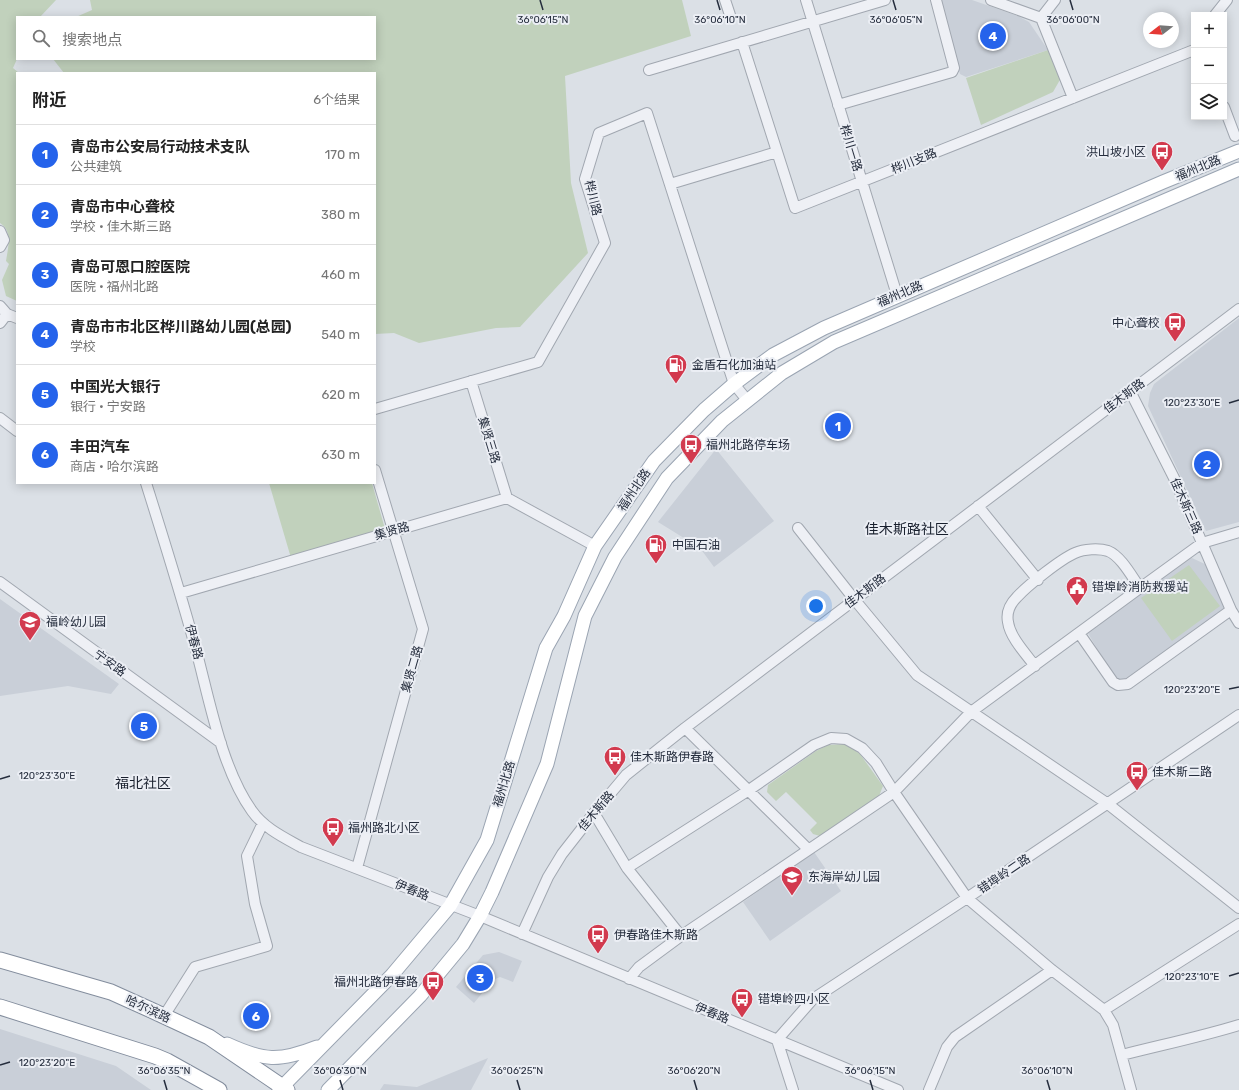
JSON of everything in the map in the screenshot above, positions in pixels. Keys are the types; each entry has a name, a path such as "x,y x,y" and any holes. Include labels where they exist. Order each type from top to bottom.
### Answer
{"highway":[{"name":"哈尔滨路","path":"0,960 111,992 164,1016 209,1037 283,1089"},
{"path":"0,1007 155,1056 167,1061 219,1090"}],"main road":[{"name":"福州北路","path":"283,1089 322,1045 392,975 450,906 487,840 546,648 564,616 596,546 654,461 704,410 734,384 779,352 824,328 897,295 1239,152"},
{"name":"福州北路","path":"332,1088 420,996 463,944 480,916 492,892 547,764 585,616 612,564 667,478 722,421 782,373 834,342 1239,169"},
{"path":"209,1037 248,1054 272,1058 300,1054 322,1045"}],"street":[{"path":"725,0 730,15"},
{"name":"桦川一路","path":"806,0 897,295"},
{"path":"649,70 885,0"},
{"path":"838,105 952,72 954,68 936,0"},
{"path":"991,0 1040,18 1073,98"},
{"path":"1040,18 1055,0"},
{"path":"1217,12 1227,0"},
{"name":"桦川支路","path":"742,42 795,208 1191,51"},
{"name":"桦川路","path":"376,409 538,362 605,243 585,179 599,133 647,113 734,384 747,400"},
{"path":"1227,115 1235,136"},
{"path":"670,184 777,152"},
{"path":"0,231 4,240 0,247"},
{"name":"佳木斯路","path":"522,934 538,894 562,854 594,813 626,776 685,728 854,599 1239,309"},
{"path":"0,323 3,310 16,317"},
{"name":"集贤三路","path":"472,381 507,498"},
{"name":"佳木斯三路","path":"1130,391 1174,478 1231,610 1239,622"},
{"path":"0,418 16,430"},
{"name":"集贤二路","path":"357,868 423,629 376,473"},
{"name":"伊春路","path":"146,484 181,593 221,743 241,794 253,813 263,823 278,835 301,847 450,906 480,916 898,1090"},
{"path":"507,498 596,546"},
{"name":"集贤路","path":"181,593 507,498"},
{"path":"978,506 1038,580"},
{"path":"798,528 917,675 1108,804 1239,908"},
{"path":"629,979 639,967 681,936 894,792 971,712 1140,588 1202,543 1239,532"},
{"path":"1034,666 1015,638 1008,622 1008,609 1017,597 1038,580 1075,553 1098,550 1109,551 1117,558 1140,588"},
{"name":"宁安路","path":"0,582 221,743"},
{"path":"1079,633 1113,682 1118,685 1128,684 1231,610"},
{"name":"错埠岭二路","path":"777,1040 812,999 967,898 1239,715"},
{"path":"685,728 808,849"},
{"path":"627,868 749,790 814,745 831,738 846,739 862,748 876,763 894,792 967,898 1052,970 1104,1010 1113,1026 1131,1090"},
{"path":"594,813 627,868 681,936"},
{"path":"164,1016 195,967 267,946 255,904 247,856 263,823"},
{"path":"1104,1010 1239,924"},
{"path":"929,1090 947,1047 955,1037 1052,970"},
{"path":"1122,1055 1172,1042 1196,1038 1239,1025"},
{"path":"777,1040 793,1090"}],"shaded area":[{"path":"938,0 972,0 1018,16 1029,22 1048,50 966,77 960,74"},
{"path":"1239,318 1239,522 1206,531 1148,406 1150,393 1154,384"},
{"path":"716,449 774,521 714,567 700,548 658,522"},
{"path":"1192,558 1207,565 1225,608 1128,679 1119,680 1112,674 1086,630 1183,560"},
{"name":"福岭幼儿园","path":"0,599 119,684 111,694 68,686 0,696"},
{"name":"东海岸幼儿园","path":"814,852 841,891 770,941 743,902"},
{"path":"499,952 522,961 513,982 500,977 493,980 474,1003 456,987 483,955"},
{"path":"0,1029 116,1066 151,1090 0,1090"},
{"path":"488,1058 471,1090 380,1090 384,1084 417,1087"}],"green space":[{"path":"0,0 56,0 41,16 16,16 17,60 13,68 18,72 16,72 16,301 6,296 2,280 9,264 6,261 9,240 7,230 0,223"},
{"path":"90,0 682,0 691,36 565,76 571,183 588,253 520,327 496,328 419,343 394,333 376,334 376,72 63,72 54,60 376,60 376,16 78,16 92,10"},
{"path":"1048,50 1061,78 1053,92 981,125 966,78"},
{"path":"269,484 372,484 385,529 291,558"},
{"path":"1189,565 1220,606 1172,641 1141,598"},
{"path":"846,744 860,754 883,786 879,796 820,836 813,834 810,830 817,823 786,792 776,801 767,792 768,785 816,751 828,745"}],"place":[{"name":"青岛市市北区桦川路幼儿园(总园)","path":"993,36"},
{"name":"洪山坡小区","path":"1162,172"},
{"name":"中心聋校","path":"1175,342"},
{"name":"金盾石化加油站","path":"676,384"},
{"name":"青岛市公安局行动技术支队","path":"838,426"},
{"name":"福州北路停车场","path":"691,464"},
{"name":"青岛市中心聋校","path":"1207,464"},
{"name":"中国石油","path":"656,564"},
{"name":"错埠岭消防救援站","path":"1077,606"},
{"name":"福岭幼儿园","path":"30,642"},
{"name":"中国光大银行","path":"144,726"},
{"name":"佳木斯路伊春路","path":"615,776"},
{"name":"佳木斯二路","path":"1137,792"},
{"name":"福州路北小区","path":"333,848"},
{"name":"东海岸幼儿园","path":"792,896"},
{"name":"伊春路佳木斯路","path":"598,954"},
{"name":"青岛可恩口腔医院","path":"480,978"},
{"name":"福州北路伊春路","path":"433,1002"},
{"name":"丰田汽车","path":"256,1016"},
{"name":"错埠岭四小区","path":"742,1018"}],"district":[{"name":"佳木斯路社区","path":"907,529"},
{"name":"福北社区","path":"143,783"}]}
